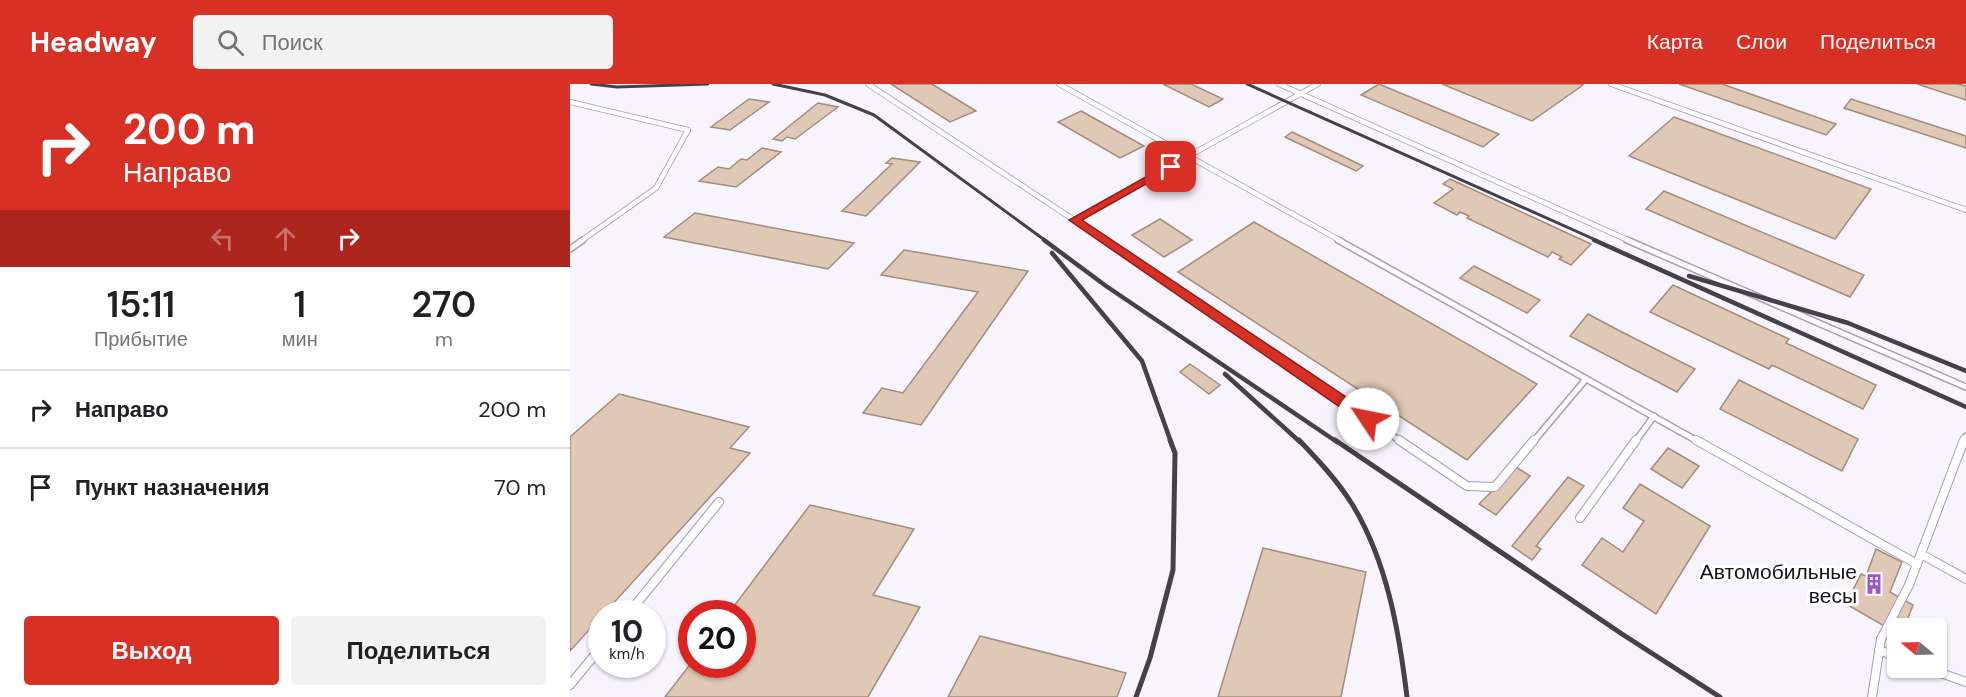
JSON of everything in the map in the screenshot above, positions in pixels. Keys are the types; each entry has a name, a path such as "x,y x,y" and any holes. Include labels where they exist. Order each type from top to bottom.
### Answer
{"lane":[{"path":"868,84 1074,220 1467,486 1495,487 1586,379"},
{"path":"1059,84 1917,564"},
{"path":"1279,84 1507,188 1966,387"},
{"path":"1074,220 1318,84"},
{"path":"1611,84 1966,210"},
{"path":"570,102 688,130 656,188 570,249"},
{"path":"1580,518 1654,416"},
{"path":"1872,697 1881,639 1909,585 1966,436"},
{"path":"639,600 719,502"},
{"path":"1921,554 1966,579"},
{"path":"1879,650 1887,653"},
{"path":"570,685 588,663"},
{"path":"1947,675 1966,682"}],"building":[{"path":"891,84 932,84 976,111 950,122"},
{"path":"1163,84 1191,84 1223,99 1209,107"},
{"path":"1379,84 1499,134 1483,147 1361,95"},
{"path":"1442,84 1580,84 1583,85 1532,121"},
{"path":"1679,84 1722,84 1836,124 1826,135"},
{"path":"1917,84 1966,86 1966,100"},
{"path":"749,99 769,102 730,130 711,127"},
{"path":"1851,99 1966,136 1966,148 1844,108"},
{"path":"818,103 838,107 795,139 787,137 782,141 773,139"},
{"path":"1081,111 1144,146 1120,158 1058,122"},
{"path":"1674,117 1871,189 1835,239 1629,156"},
{"path":"1292,132 1363,166 1356,171 1285,137"},
{"path":"762,148 781,152 736,187 699,181 718,167 729,169 741,159 747,160"},
{"path":"892,158 920,162 866,216 842,211 892,164 886,163"},
{"path":"1450,179 1591,244 1571,265 1559,259 1562,257 1552,252 1548,257 1467,218 1469,216 1460,212 1457,215 1434,203 1453,189 1443,184"},
{"path":"1664,191 1864,275 1850,297 1646,209"},
{"path":"695,213 854,243 828,269 664,237"},
{"path":"1160,219 1192,240 1164,257 1132,235"},
{"path":"1254,222 1537,384 1467,460 1178,272"},
{"path":"904,250 1028,271 921,425 863,413 882,388 903,393 978,292 881,275"},
{"path":"1474,266 1540,300 1527,313 1460,278"},
{"path":"1673,285 1789,339 1786,343 1876,385 1863,409 1772,365 1769,369 1650,312"},
{"path":"1588,314 1695,369 1677,392 1570,336"},
{"path":"1190,364 1220,385 1209,394 1180,372"},
{"path":"1739,380 1858,439 1842,471 1720,409"},
{"path":"619,394 749,427 730,448 750,453 616,600 588,600 588,631 570,651 570,437"},
{"path":"1668,448 1699,466 1682,488 1651,469"},
{"path":"1516,467 1530,476 1496,515 1479,504"},
{"path":"1568,477 1584,486 1536,546 1541,549 1532,560 1512,546"},
{"path":"1640,484 1710,526 1656,614 1582,565 1602,538 1623,552 1644,521 1623,508"},
{"path":"810,505 914,529 873,595 920,607 868,697 665,697 680,678 756,678 756,600 739,600"},
{"path":"1263,548 1366,572 1341,697 1218,697"},
{"name":"Автомобильные весы","path":"1876,549 1902,562 1890,592 1913,605 1908,618 1887,618 1887,628 1846,604 1861,574 1866,576"},
{"path":"980,636 1126,673 1117,697 948,697"}],"railway":[{"path":"591,84 617,87 708,84"},
{"path":"773,84 825,95 874,115 1046,241"},
{"path":"1247,84 1598,241"},
{"path":"1044,240 1106,286 1337,442"},
{"path":"1594,240 1966,407"},
{"path":"1052,253 1142,361 1171,442"},
{"path":"1689,276 1848,323 1966,371"},
{"path":"1225,374 1300,442"},
{"path":"1136,697 1150,658 1173,570 1175,453 1170,440"},
{"path":"1299,440 1346,495 1374,549 1390,597 1407,697"},
{"path":"1335,440 1622,634 1720,697"}],"place":[{"name":"Автомобильные весы","path":"1874,584"}],"route":[{"path":"1171,167 1074,220 1368,419"}]}
